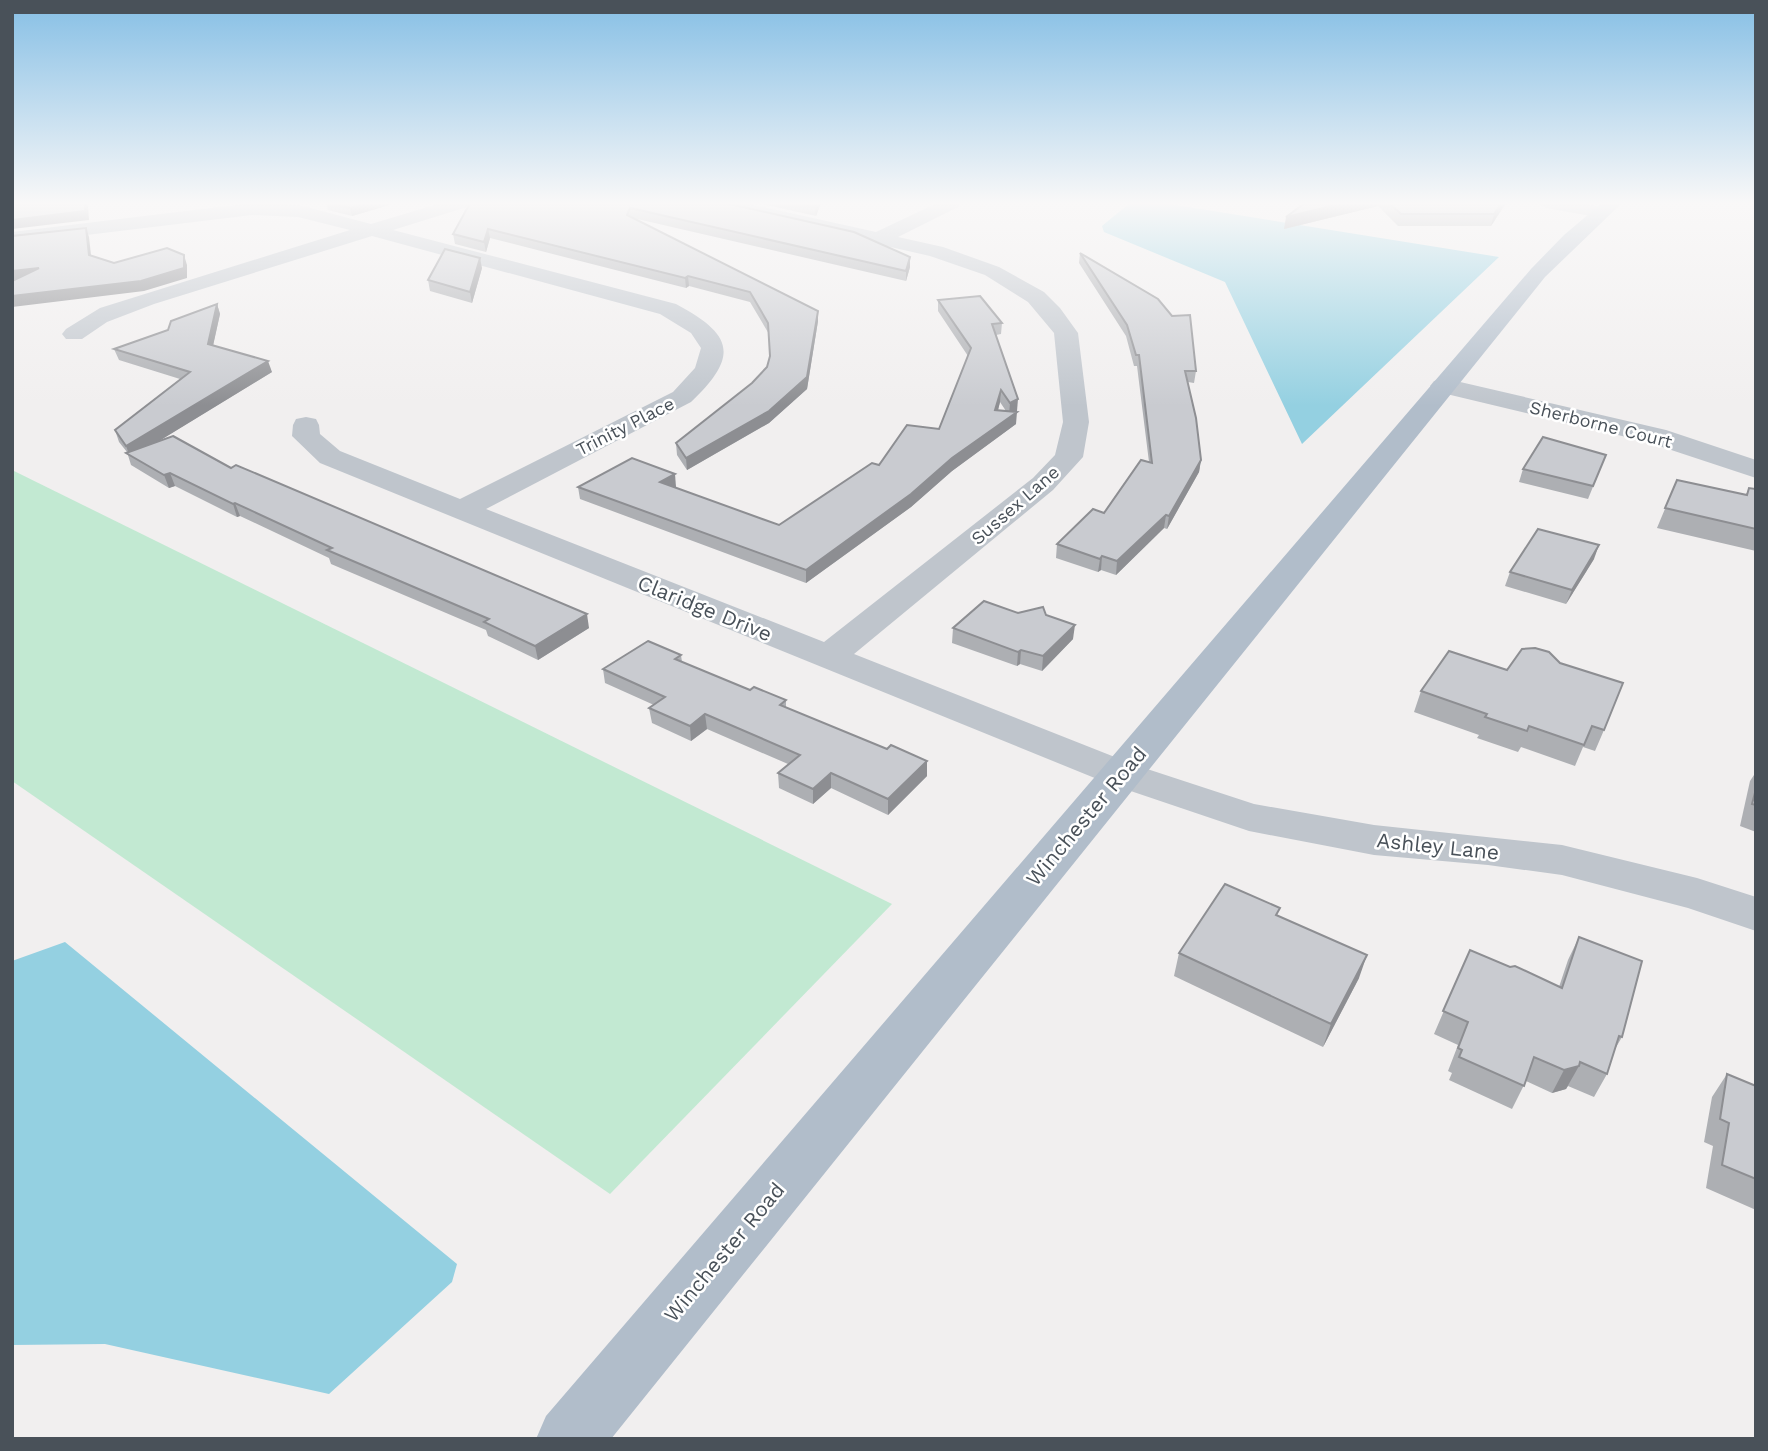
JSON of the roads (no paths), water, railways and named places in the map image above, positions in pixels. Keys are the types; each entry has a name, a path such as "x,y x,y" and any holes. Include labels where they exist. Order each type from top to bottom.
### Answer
{"main road":[{"name":"Winchester Road","path":"569,1439 1541,271"}],"street":[{"path":"74,334 82,326 146,299 239,271"},
{"name":"Trinity Place","path":"461,510 682,397 704,377 710,367 713,346 705,333 691,320 668,309 526,271"},
{"name":"Sussex Lane","path":"828,657 1043,484 1069,457 1076,422 1066,333 1036,297 1012,281 989,271"},
{"name":"Sherborne Court","path":"1443,386 1656,436 1756,468"},
{"name":"Claridge Drive","path":"306,425 306,436 330,457 1121,774"},
{"name":"Ashley Lane","path":"1121,774 1249,817 1374,841 1488,850 1562,860 1697,894 1756,914"}],"water":[{"path":"1198,271 1485,271 1302,444 1225,282"},
{"path":"65,942 457,1264 452,1282 329,1394 105,1344 12,1345 12,961"}]}
